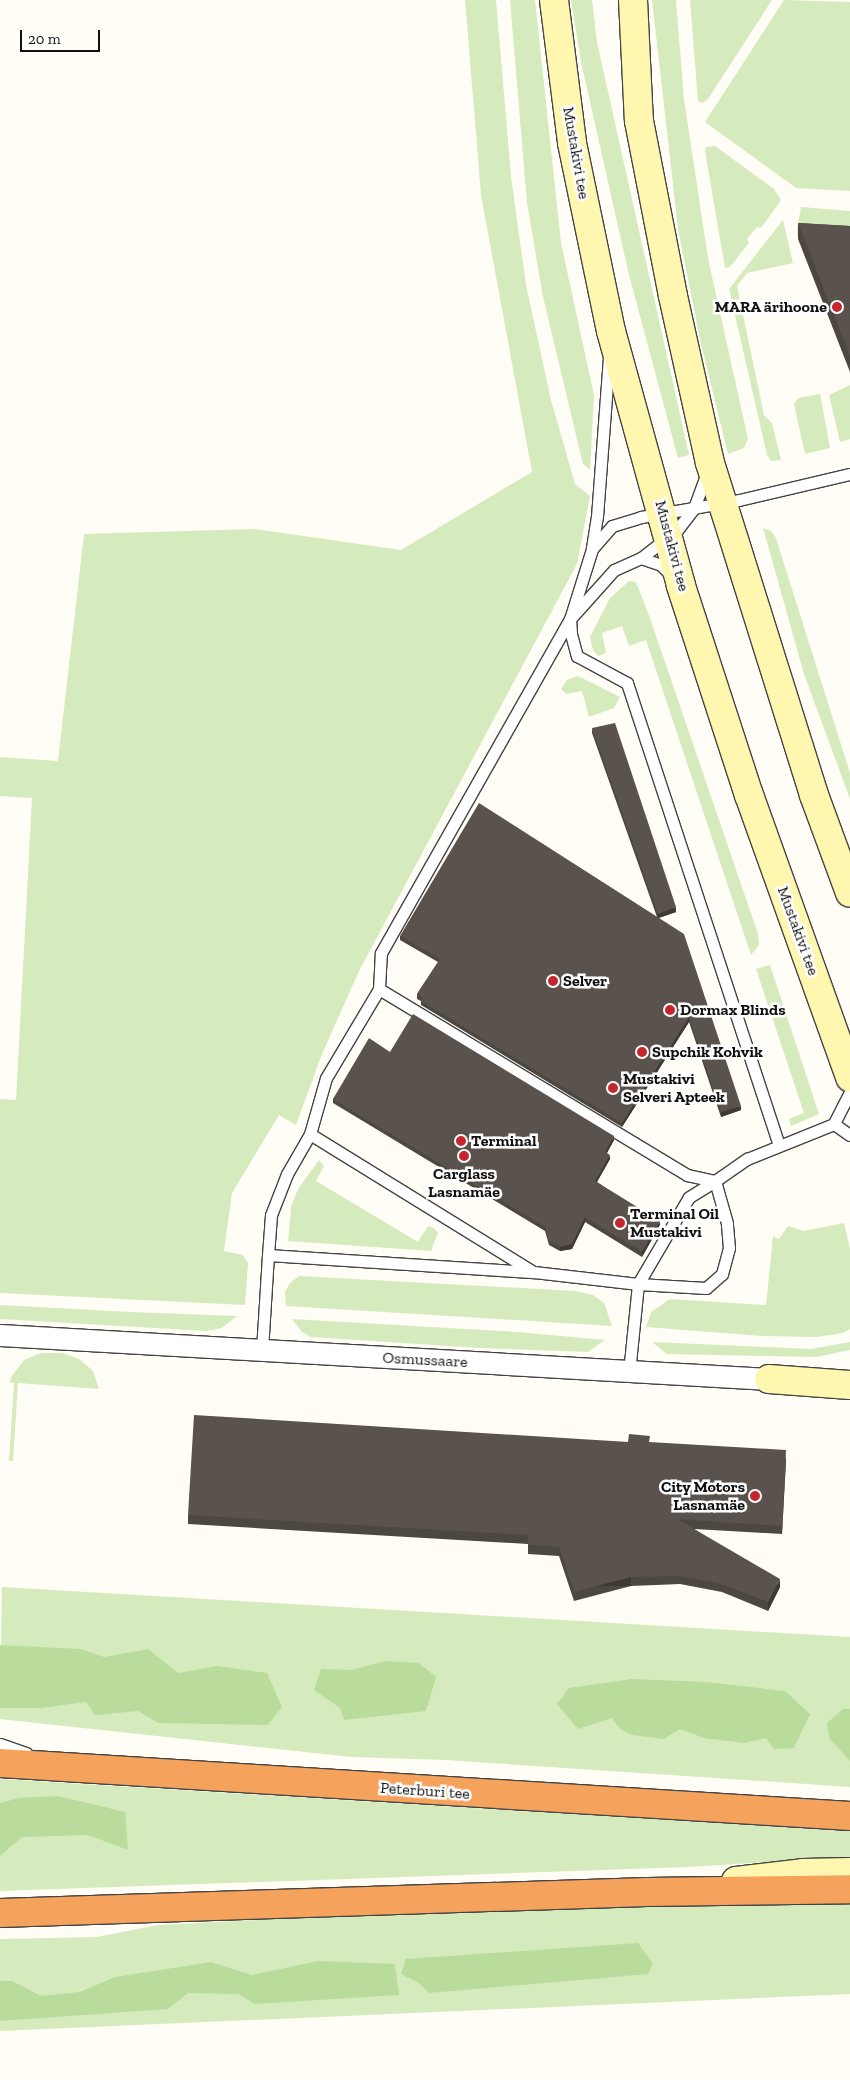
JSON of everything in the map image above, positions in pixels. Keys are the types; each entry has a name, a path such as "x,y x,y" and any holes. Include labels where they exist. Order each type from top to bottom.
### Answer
{"highway":[{"name":"Peterburi tee","path":"0,1763 850,1816"},
{"path":"0,1913 648,1892 850,1889"}],"main road":[{"name":"Mustakivi tee","path":"554,0 572,143 611,331 682,586 749,795 850,1077"},
{"path":"633,0 640,120 673,296 710,463 814,794 850,893"},
{"path":"819,1383 850,1367"},
{"name":"Osmussaare","path":"769,1379 850,1385"},
{"path":"648,1892 803,1873 850,1872"}],"street":[{"name":"Osmussaare","path":"0,1335 769,1379"}],"lane":[{"path":"262,1350 271,1215 287,1174 310,1134 326,1078 380,989 381,954 570,619 592,549 601,482 611,331"},
{"path":"592,549 612,526 665,525 694,508 710,463"},
{"path":"570,619 614,570 641,558 665,525 694,508 850,474"},
{"path":"641,558 661,565 682,586"},
{"path":"570,619 577,656 627,684 779,1144"},
{"path":"380,989 687,1175 715,1181"},
{"path":"629,1372 638,1284 689,1196 747,1159 779,1144 834,1124 850,1092"},
{"path":"834,1124 850,1135"},
{"path":"310,1134 534,1272"},
{"path":"268,1255 534,1272 638,1284 706,1288 722,1274 729,1248 727,1223 715,1181"},
{"path":"0,1744 11,1750 101,1770"}],"green space":[{"path":"465,0 496,0 511,176 526,285 551,400 575,484 590,496 577,564 359,971 322,1054 296,1125 279,1115 232,1193 224,1251 243,1255 248,1263 245,1305 0,1293 0,1099 16,1100 32,798 0,796 0,757 58,761 84,534 255,529 401,550 532,472 481,195"},
{"path":"510,0 535,0 561,243 594,395 590,470 583,464 543,297 527,203"},
{"path":"571,0 592,0 597,42 689,455 678,458 629,275 581,62"},
{"path":"652,0 676,0 684,99 708,258 748,439 744,448 728,454 701,344 678,229"},
{"path":"690,0 772,0 708,99 702,103 698,101"},
{"path":"784,0 850,2 850,191 796,188 705,122"},
{"path":"715,146 774,189 781,200 761,228 757,227 747,239 749,243 730,267 725,268 705,151 706,147"},
{"path":"801,207 850,211 850,241 798,239 797,229"},
{"path":"783,220 793,263 747,273 737,286 764,415 772,423 781,460 771,461 767,455 729,289"},
{"path":"850,385 850,439 840,442 829,395"},
{"path":"820,394 830,448 805,454 794,404 798,398"},
{"path":"763,528 771,531 776,538 850,773 850,799 804,674"},
{"path":"629,581 636,582 650,618 758,934 759,945 751,955 646,640 629,646 622,626 602,633 606,653 598,656 593,650 590,637 610,598"},
{"path":"578,676 620,697 614,708 589,717 582,691 566,694 561,689 567,680"},
{"path":"770,965 819,1114 791,1126 789,1119 804,1113 756,969"},
{"path":"319,1160 324,1166 316,1181 418,1242 428,1226 434,1228 438,1233 431,1251 288,1241 291,1207 298,1189"},
{"path":"844,1223 850,1249 850,1329 843,1333 817,1337 762,1336 646,1327 651,1312 670,1299 766,1305 773,1236 779,1239 788,1226 804,1231"},
{"path":"299,1276 576,1291 593,1295 604,1303 612,1326 286,1306 285,1292 290,1283"},
{"path":"0,1305 237,1316 222,1328 206,1331 0,1319"},
{"path":"292,1319 517,1332 605,1340 588,1352 480,1348 311,1337 302,1332"},
{"path":"652,1342 811,1349 850,1342 850,1350 816,1357 667,1354"},
{"path":"41,1353 63,1353 79,1359 93,1371 99,1389 18,1383 13,1461 9,1461 14,1383 10,1382 11,1377 24,1360"},
{"path":"2,1587 850,1637 850,1787 446,1760 352,1757 0,1719"},
{"path":"0,1645 80,1649 104,1657 148,1649 178,1673 217,1666 267,1673 282,1707 268,1725 158,1723 138,1711 95,1715 86,1702 41,1708 0,1708"},
{"path":"385,1661 419,1663 436,1677 426,1711 344,1720 340,1708 314,1690 321,1669 351,1670"},
{"path":"632,1679 706,1682 785,1691 810,1714 794,1748 774,1749 766,1738 744,1743 704,1738 680,1729 664,1739 632,1735 620,1729 612,1718 578,1729 557,1704 569,1688"},
{"path":"843,1709 850,1709 850,1761 829,1738 827,1723"},
{"path":"0,1779 850,1831 850,1857 688,1867 0,1891"},
{"path":"58,1796 125,1812 128,1850 88,1835 22,1837 0,1856 0,1803 19,1798"},
{"path":"850,1903 850,1994 0,2031 0,1939 97,1937 158,1925 510,1907"},
{"path":"638,1943 653,1964 648,1974 429,1993 417,1982 401,1974 406,1959"},
{"path":"318,1961 395,1964 399,1995 255,2004 238,1994 188,1993 168,2009 0,2021 0,1981 12,1981 41,1996 80,1992 115,1977 211,1962 252,1975"}],"building":[{"name":"MARA ärihoone","path":"798,223 850,226 850,356"},
{"path":"615,723 676,907 658,914 592,728"},
{"name":"Selver","path":"479,803 684,934 741,1106 721,1112 689,1017 622,1123 421,1001 423,998 417,994 440,959 400,936"},
{"name":"Terminal","path":"413,1014 614,1136 605,1152 610,1155 595,1181 660,1221 642,1252 585,1217 572,1244 560,1247 549,1241 545,1227 333,1099 369,1038 390,1052"},
{"path":"194,1415 628,1442 629,1434 650,1436 649,1442 786,1450 782,1526 677,1519 780,1579 768,1602 722,1584 680,1576 631,1577 574,1592 559,1547 528,1545 528,1535 188,1515"}],"place":[{"name":"MARA ärihoone","path":"837,307"},
{"name":"Selver","path":"553,981"},
{"name":"Dormax Blinds","path":"670,1010"},
{"name":"Supchik Kohvik","path":"642,1052"},
{"name":"Mustakivi Selveri Apteek","path":"613,1088"},
{"name":"Terminal","path":"461,1141"},
{"name":"Carglass Lasnamäe","path":"464,1156"},
{"name":"Terminal Oil Mustakivi","path":"620,1223"},
{"name":"City Motors Lasnamäe","path":"755,1496"}]}
